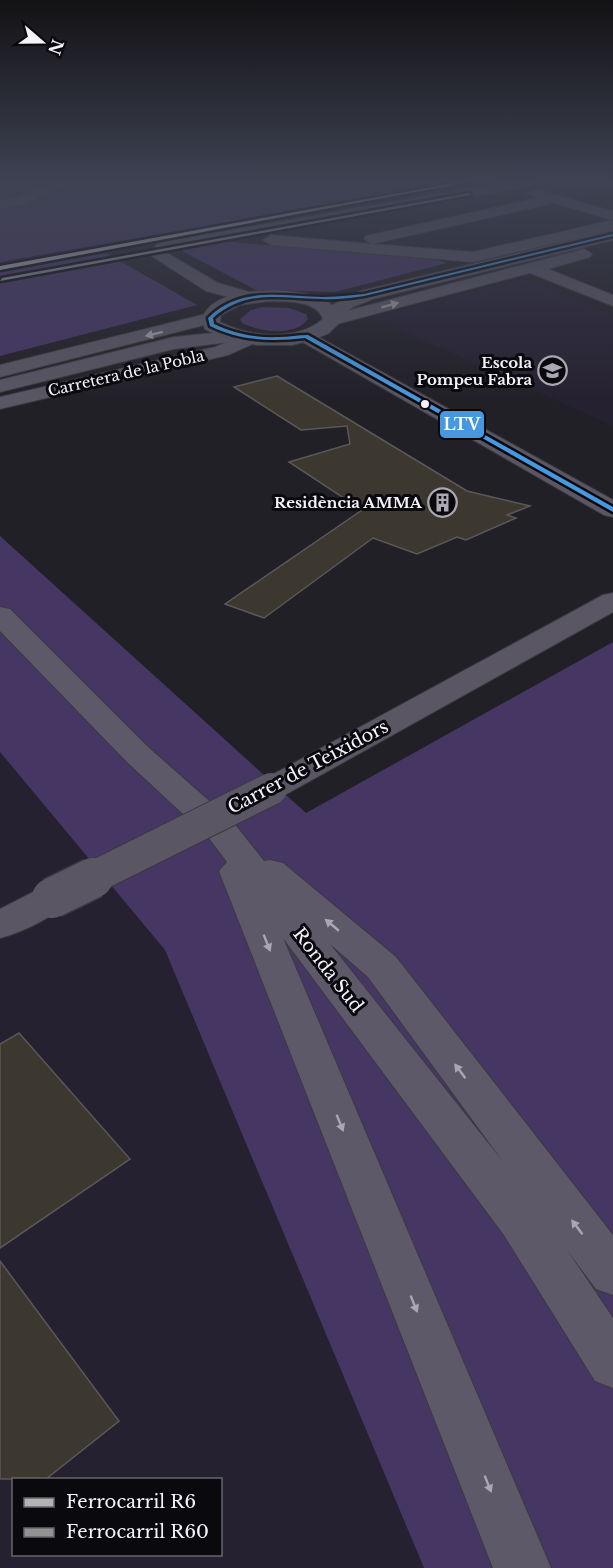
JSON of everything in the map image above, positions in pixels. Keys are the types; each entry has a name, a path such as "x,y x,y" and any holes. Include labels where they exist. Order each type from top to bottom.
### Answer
{"highway":[{"name":"Ronda Sud","path":"0,615 138,755 221,830 521,1220 613,1363"},
{"path":"221,830 382,967 613,1273"},
{"path":"221,830 522,1568"}],"street":[{"path":"158,255 212,287 251,298 302,299 367,296"},
{"path":"442,255 473,258 485,255"},
{"path":"212,287 215,316 243,337 288,339 306,336 328,326 333,317 347,303 367,296 532,255"},
{"path":"333,317 579,255"},
{"path":"532,268 613,301"},
{"path":"215,316 251,298"},
{"path":"302,299 327,307 333,317"},
{"name":"Carretera de la Pobla","path":"174,343 215,316"},
{"name":"Carretera de la Pobla","path":"0,371 215,316"},
{"path":"306,336 613,510"},
{"name":"Carretera de la Pobla","path":"0,386 174,343 243,337"},
{"name":"Carretera de la Pobla","path":"0,403 221,351 243,337"},
{"name":"Carrer de Teixidors","path":"0,925 271,789 613,601"}],"shaded area":[{"path":"0,255 39,255 0,262"},
{"path":"39,255 98,255 0,272 0,262"},
{"path":"94,255 110,255 197,305 0,356 0,272"},
{"path":"190,255 382,255 438,260 447,263 335,292 256,290"},
{"name":"Escola Pompeu Fabra","path":"525,278 613,315 613,426 372,317"},
{"path":"262,307 289,308 306,314 308,319 302,325 286,331 258,329 242,323 240,319 251,310"},
{"path":"0,536 306,813 613,642 613,1568 424,1568 165,950 0,752"},
{"path":"0,752 165,950 424,1568 0,1568"}],"building":[{"name":"Residència AMMA","path":"277,376 467,491 530,506 507,515 516,518 466,540 457,537 417,554 373,538 264,618 225,604 362,510 289,462 350,444 347,426 301,430 234,387"},
{"path":"19,1033 130,1159 0,1248 0,1044"},
{"path":"0,1261 119,1421 47,1478 0,1479"}],"rail line":[{"name":"R6","path":"0,268 70,255"},
{"name":"R60","path":"2,280 137,255"}],"transit line":[{"name":"LTV","path":"529,255 364,295 327,298 278,296 248,298 221,308 210,318 212,325 235,335 258,339 306,336 613,510"}],"place":[{"name":"Escola Pompeu Fabra","path":"553,371"},
{"name":"Residència AMMA","path":"443,502"}]}
